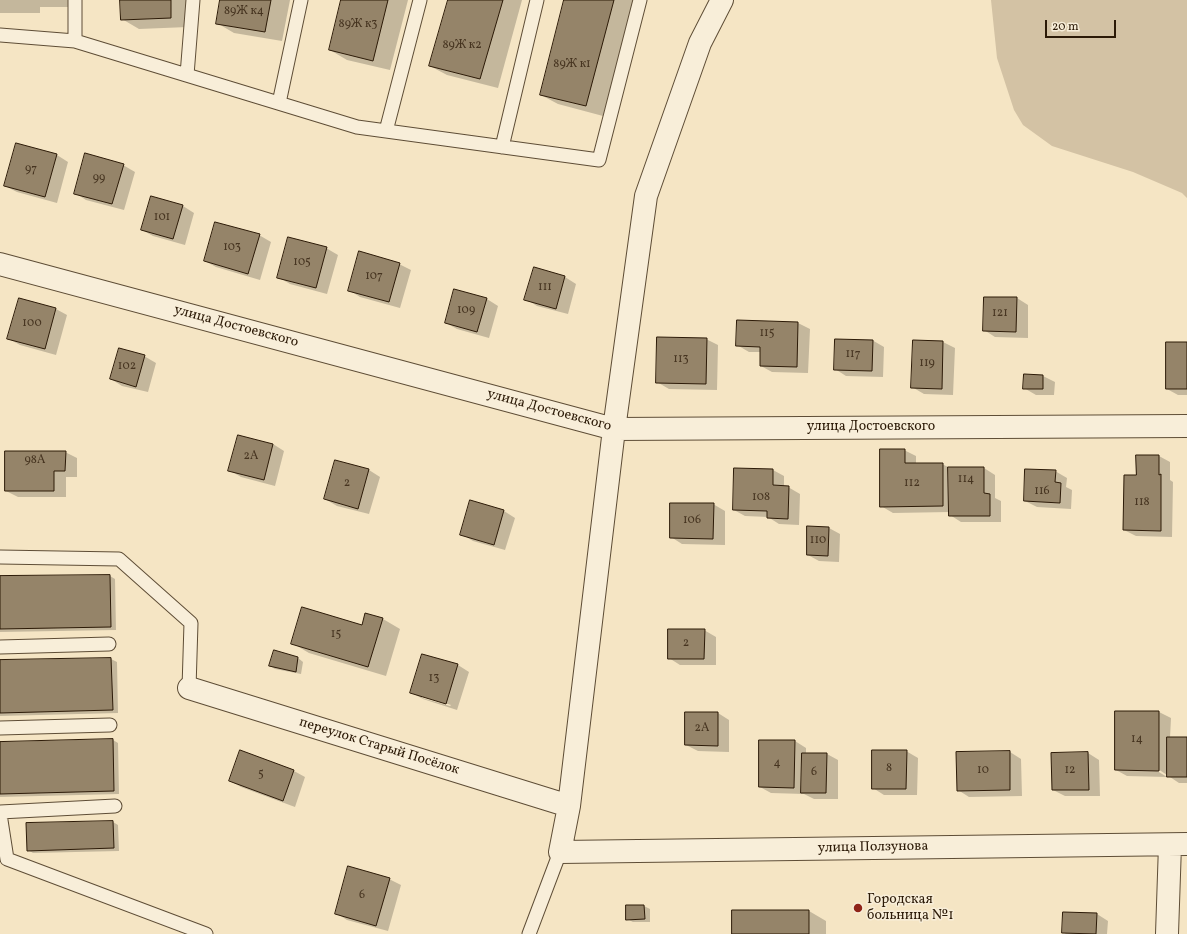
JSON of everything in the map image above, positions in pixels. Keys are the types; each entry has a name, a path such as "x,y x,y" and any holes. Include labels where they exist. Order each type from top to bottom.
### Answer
{"street":[{"path":"560,852 569,806 614,429 646,196 700,44 722,0"},
{"name":"улица Достоевского","path":"0,264 614,429 1187,426"},
{"name":"переулок Старый Посёлок","path":"189,688 569,806"},
{"path":"1167,934 1178,844"},
{"name":"улица Ползунова","path":"560,852 1178,844"}],"lane":[{"path":"74,41 75,0"},
{"path":"187,75 193,0"},
{"path":"279,103 301,0"},
{"path":"386,131 420,0"},
{"path":"502,147 537,0"},
{"path":"0,35 74,41 357,127 600,160 640,0"},
{"path":"0,557 119,559 191,623 189,688"},
{"path":"0,647 109,644"},
{"path":"0,728 110,725"},
{"path":"114,806 0,813 7,859 206,934"},
{"path":"529,934 560,852"}],"shaded area":[{"path":"991,0 1187,0 1187,198 1182,193 1133,172 1052,146 1023,125 1014,110 997,58"}],"building":[{"path":"120,0 171,0 171,18 121,20"},
{"path":"220,0 271,0 265,32 216,24"},
{"path":"341,0 388,0 373,61 329,50"},
{"path":"448,0 503,0 480,79 429,66"},
{"path":"564,0 614,0 586,106 540,95"},
{"path":"16,143 57,154 45,197 4,186"},
{"path":"85,153 124,164 112,204 74,194"},
{"path":"151,196 183,205 173,239 141,230"},
{"path":"215,222 260,234 248,274 204,261"},
{"path":"288,237 327,247 316,288 277,278"},
{"path":"359,251 400,263 389,302 348,291"},
{"path":"534,267 565,276 556,309 524,300"},
{"path":"454,289 487,298 477,332 445,323"},
{"path":"984,297 1017,297 1016,332 983,331"},
{"path":"19,298 56,308 45,349 7,339"},
{"path":"737,320 798,322 797,367 760,366 760,347 736,346"},
{"path":"657,337 707,338 706,384 656,383"},
{"path":"835,339 873,340 872,371 834,370"},
{"path":"913,340 943,341 942,389 911,388"},
{"path":"1166,342 1187,342 1187,389 1166,389"},
{"path":"119,348 145,355 136,387 110,379"},
{"path":"1024,374 1043,375 1043,389 1023,389"},
{"path":"238,435 273,444 264,480 228,471"},
{"path":"880,449 905,449 905,463 943,463 943,506 880,507"},
{"path":"5,451 66,451 65,471 54,471 54,491 5,491"},
{"path":"1136,455 1159,455 1159,475 1161,474 1161,531 1123,530 1124,475 1136,475"},
{"path":"335,460 369,469 358,509 324,499"},
{"path":"948,467 984,467 984,493 990,494 990,516 949,516"},
{"path":"734,468 773,469 773,485 789,486 788,519 767,518 767,511 733,510"},
{"path":"1025,469 1056,470 1055,482 1061,483 1060,503 1024,501"},
{"path":"470,500 504,510 494,545 460,535"},
{"path":"670,503 714,503 713,539 670,538"},
{"path":"807,526 829,527 828,556 807,555"},
{"path":"110,575 111,627 0,629 0,576"},
{"path":"302,607 362,625 365,613 383,618 368,667 291,644"},
{"path":"668,629 705,629 704,659 668,659"},
{"path":"274,650 298,657 296,672 269,666"},
{"path":"422,654 458,664 446,704 410,693"},
{"path":"111,658 113,710 0,713 0,660"},
{"path":"1115,711 1159,711 1159,771 1115,770"},
{"path":"685,712 718,712 718,746 685,745"},
{"path":"1167,737 1187,737 1187,777 1167,777"},
{"path":"113,739 114,791 0,794 0,742"},
{"path":"759,740 795,740 794,788 759,787"},
{"path":"240,750 294,770 283,801 229,781"},
{"path":"872,750 907,750 906,789 872,789"},
{"path":"1010,751 1010,790 957,791 956,752"},
{"path":"1088,752 1089,790 1052,790 1051,753"},
{"path":"802,753 827,753 826,793 801,793"},
{"path":"113,821 114,848 27,851 26,823"},
{"path":"348,866 390,878 376,926 335,914"},
{"path":"626,905 644,905 645,919 626,920"},
{"path":"732,910 809,910 809,934 732,934"},
{"path":"1063,912 1097,913 1096,934 1062,933"}],"place":[{"name":"Городская больница №1","path":"858,908"}]}
